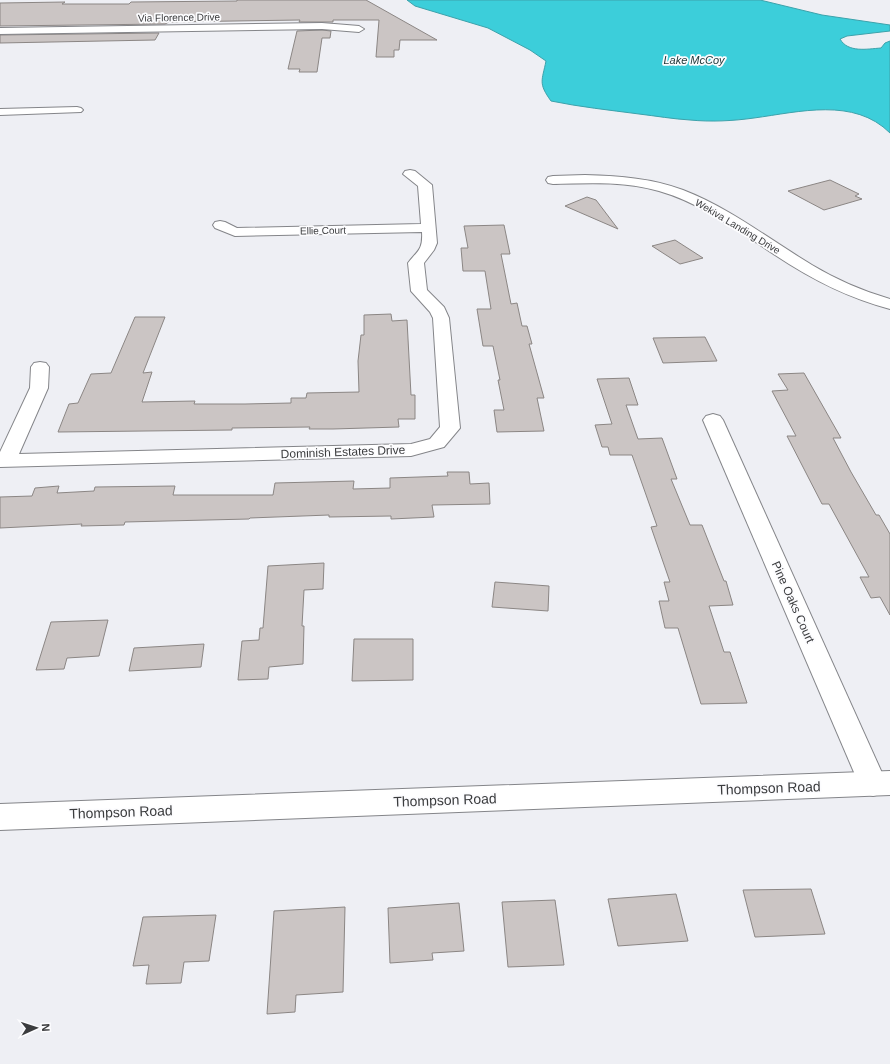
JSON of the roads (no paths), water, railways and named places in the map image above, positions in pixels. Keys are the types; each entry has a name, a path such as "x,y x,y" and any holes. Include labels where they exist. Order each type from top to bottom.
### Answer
{"street":[{"name":"Via Florence Drive","path":"0,31 322,26 359,29"},
{"path":"0,112 77,110"},
{"name":"Dominish Estates Drive","path":"3,461 411,450 437,442 450,428 441,318 438,310 419,291 416,263 427,250 430,243 425,185 410,174"},
{"name":"Wekiva Landing Drive","path":"553,180 623,180 654,185 678,192 711,208 803,266 854,293 890,304"},
{"name":"Ellie Court","path":"220,225 235,232 428,228"},
{"path":"3,461 39,388 40,367"},
{"name":"Pine Oaks Court","path":"713,420 881,783"},
{"name":"Thompson Road","path":"0,817 881,783"}],"water":[{"name":"Lake McCoy","path":"407,0 760,0 822,15 890,25 890,31 847,36 840,39 848,46 858,49 881,48 885,43 890,41 890,133 876,122 860,115 843,111 807,111 738,120 706,121 684,120 584,107 551,101 544,90 542,82 546,61 530,50 488,28 415,6"}]}
